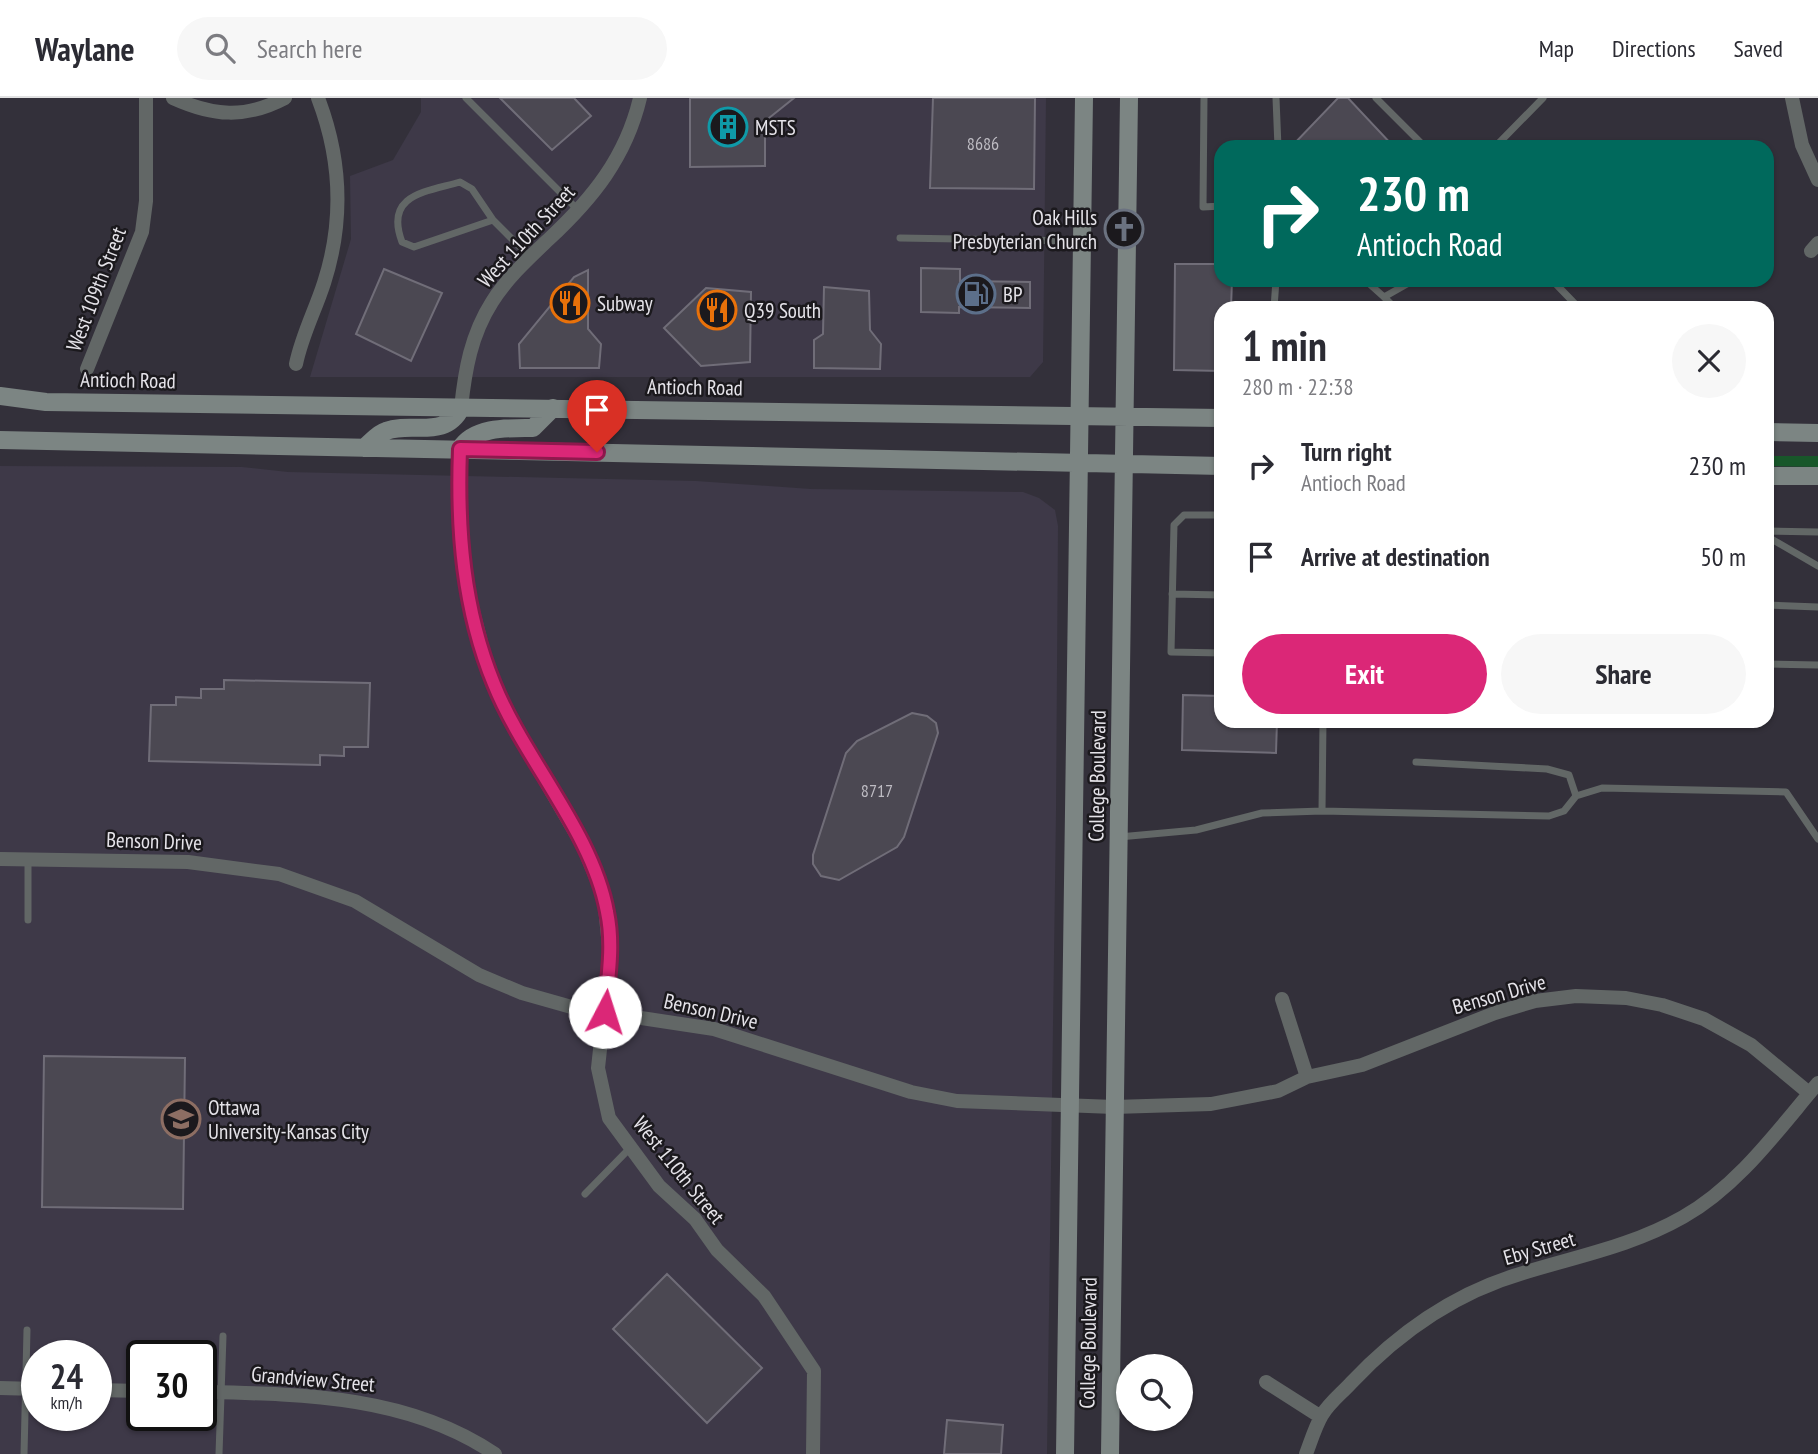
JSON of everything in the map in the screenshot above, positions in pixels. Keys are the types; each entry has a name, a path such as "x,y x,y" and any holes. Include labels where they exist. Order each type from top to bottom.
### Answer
{"main road":[{"name":"College Boulevard","path":"1065,1454 1084,98"},
{"name":"College Boulevard","path":"1110,1454 1129,98"},
{"name":"Antioch Road","path":"0,396 47,402 1214,418"},
{"path":"364,447 386,430 441,427 452,421 461,408"},
{"path":"460,449 471,439 490,430 533,428 553,408"},
{"path":"1774,432 1818,433"},
{"path":"0,440 1214,466"},
{"path":"1774,476 1818,476"}],"street":[{"name":"West 109th Street","path":"87,369 142,232 146,201 146,98"},
{"path":"173,98 200,110 222,115 256,111 285,98"},
{"path":"296,364 301,340 331,259 337,219 336,155 318,98"},
{"name":"West 110th Street","path":"461,408 464,374 477,330 493,300 530,257 579,210 615,164 635,119 640,98"},
{"path":"1792,98 1802,145 1818,180"},
{"name":"West 110th Street","path":"460,449 461,535 466,584 476,629 494,684 511,720 587,855 604,897 610,931 598,1068 609,1118 659,1186 695,1219 717,1250 764,1296 814,1371 813,1454"},
{"name":"Benson Drive","path":"0,859 187,862 279,874 355,901 479,975 553,1003 714,1029 911,1092 991,1104 1114,1107 1211,1104 1278,1091 1307,1077 1362,1065 1495,1013 1535,1001 1576,996 1626,998 1662,1005 1704,1019 1751,1045 1814,1088"},
{"path":"1282,999 1307,1077"},
{"name":"Eby Street","path":"1306,1454 1321,1417 1333,1399 1399,1336 1436,1310 1472,1291 1521,1273 1614,1249 1647,1237 1686,1216 1745,1167 1814,1088"},
{"path":"1266,1382 1321,1417"},
{"path":"0,1388 21,1389"},
{"name":"Grandview Street","path":"217,1393 309,1395 368,1403 412,1415 454,1431 495,1454"}],"lane":[{"path":"466,98 579,210"},
{"path":"1204,98 1203,207 1214,206"},
{"path":"1276,98 1278,140"},
{"path":"1376,98 1418,140"},
{"path":"1501,140 1543,98"},
{"path":"493,220 414,247 402,242 397,230 399,210 408,197 460,182 472,189 493,220 530,257"},
{"path":"900,238 1082,241"},
{"path":"1372,287 1387,301"},
{"path":"1384,298 1402,287"},
{"path":"1559,287 1572,301"},
{"path":"1214,515 1184,515 1174,525 1171,652 1214,653"},
{"path":"1774,531 1818,532"},
{"path":"1774,540 1818,566"},
{"path":"1172,594 1214,594"},
{"path":"1774,606 1818,607"},
{"path":"1774,664 1818,665"},
{"path":"1322,811 1323,728"},
{"path":"1416,762 1547,769 1569,775 1576,796"},
{"path":"1119,837 1196,830 1262,813 1322,811 1549,816 1564,811 1576,796 1602,788 1786,792 1818,839"},
{"path":"28,859 28,920"},
{"path":"585,1194 631,1147"},
{"path":"27,1330 28,1340"},
{"path":"219,1454 223,1336"},
{"path":"24,1454 26,1431"}],"shaded area":[{"path":"421,98 1046,98 1043,362 1030,377 310,377 351,239 350,176 393,160 421,112"},
{"path":"0,466 242,467 288,472 696,481 811,489 1023,492 1039,498 1055,510 1058,526 1056,812 1047,1454 0,1454"}],"green space":[{"path":"1774,456 1818,456 1818,467 1774,466"}],"building":[{"path":"500,98 574,98 591,116 552,150"},
{"name":"MSTS","path":"690,98 794,98 769,118 765,136 765,166 690,167"},
{"path":"933,98 1035,98 1034,189 930,188"},
{"path":"1338,98 1348,98 1387,140 1298,140"},
{"path":"1175,264 1214,264 1214,287 1232,287 1231,301 1214,301 1214,371 1174,370"},
{"name":"BP","path":"921,268 960,269 960,281 1030,282 1030,308 959,307 959,313 921,312"},
{"path":"384,269 442,293 411,361 356,334"},
{"name":"Subway","path":"588,270 588,329 601,344 599,368 520,368 519,344 574,277"},
{"path":"824,287 869,291 870,330 881,344 880,369 814,368 814,340 823,334"},
{"name":"Q39 South","path":"706,288 751,292 750,362 701,366 664,328"},
{"path":"224,680 370,683 368,747 344,747 344,756 320,755 320,765 149,761 151,705 176,705 176,697 201,698 201,689 224,689"},
{"path":"1183,695 1214,696 1214,728 1277,728 1276,753 1182,750"},
{"path":"912,713 927,716 936,723 938,733 904,837 897,847 839,880 821,876 813,864 813,855 846,753 857,741"},
{"path":"44,1056 185,1058 183,1209 42,1207"},
{"path":"667,1274 762,1368 707,1423 613,1329"},
{"path":"947,1420 1003,1425 1001,1454 944,1454"}],"place":[{"name":"MSTS","path":"728,127"},
{"name":"Oak Hills Presbyterian Church","path":"1124,229"},
{"name":"BP","path":"976,294"},
{"name":"Subway","path":"570,303"},
{"name":"Q39 South","path":"717,310"},
{"name":"Ottawa University-Kansas City","path":"181,1119"}],"route":[{"path":"597,452 460,449 459,487 466,584 476,629 494,684 517,732 592,863 604,897 610,931 605,1012"}]}
